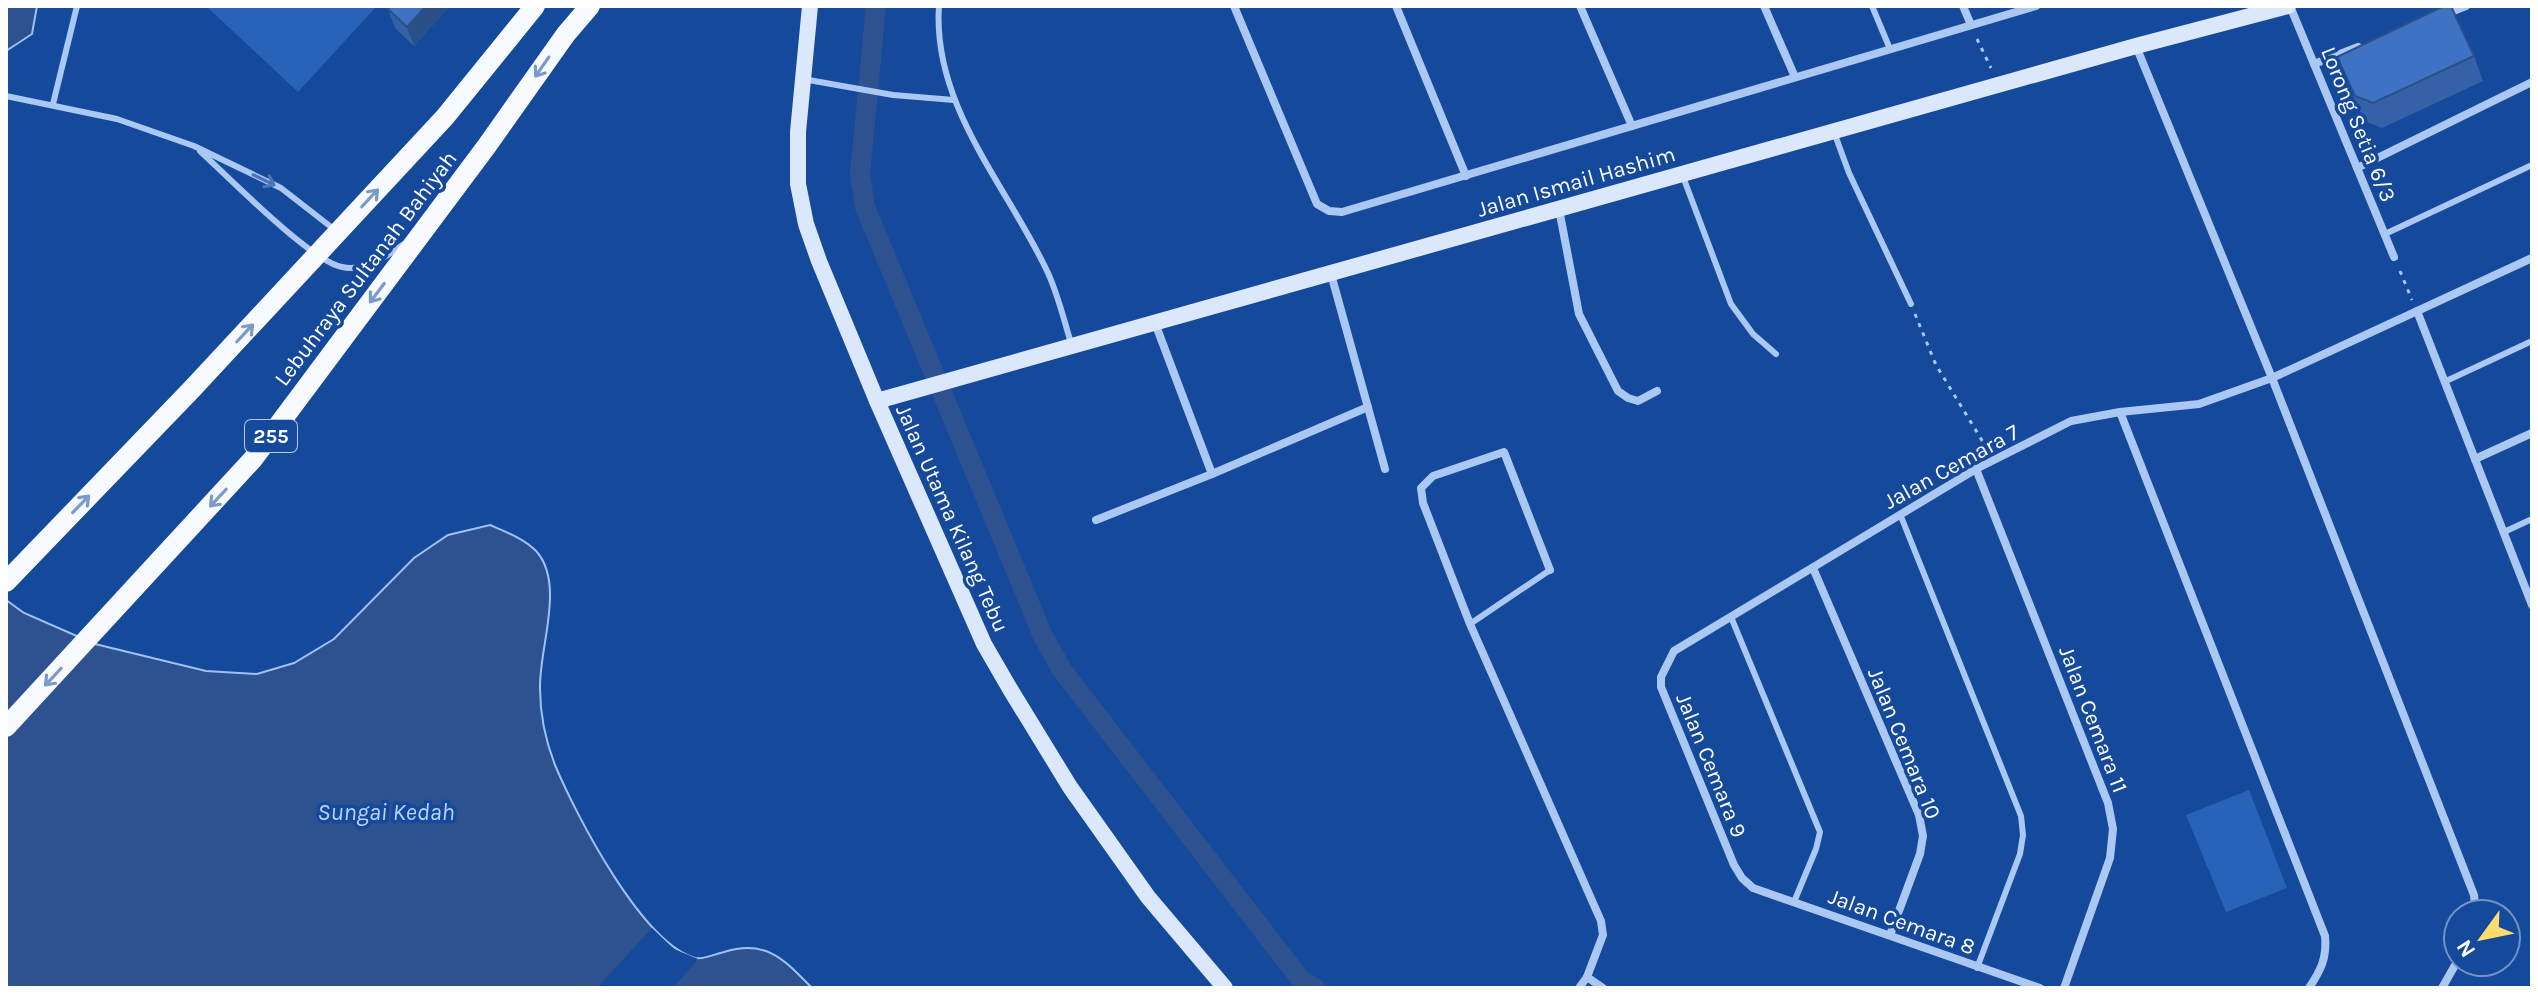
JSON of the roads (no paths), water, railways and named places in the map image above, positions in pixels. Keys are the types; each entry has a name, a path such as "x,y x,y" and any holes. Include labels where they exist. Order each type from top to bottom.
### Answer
{"main road":[{"name":"Lebuhraya Sultanah Bahiyah","path":"6,582 445,117 535,6"},
{"name":"Lebuhraya Sultanah Bahiyah","path":"6,727 253,459 566,34 590,6"}],"street":[{"name":"Jalan Utama Kilang Tebu","path":"810,6 798,132 798,184 806,224 819,261 877,401 984,644 1010,689 1070,787 1148,897 1225,988"},
{"path":"1234,6 1317,204 1329,211 1342,212 2036,6"},
{"path":"1396,6 1466,176"},
{"path":"1580,6 1632,126"},
{"path":"1764,6 1795,77"},
{"path":"1963,6 1971,25"},
{"name":"Jalan Ismail Hashim","path":"877,401 2136,46 2289,6"},
{"name":"Lorong Setia 6/3","path":"2289,6 2394,257"},
{"path":"2439,17 2466,6"},
{"path":"2314,64 2370,43"},
{"path":"2136,46 2272,378 2474,898"},
{"path":"2357,168 2532,82"},
{"path":"1559,209 1579,314 1611,380 1618,391 1638,401 1657,391"},
{"name":"Jalan Cemara 7","path":"1674,651 1976,469 2071,421 2120,412 2199,404 2272,378 2532,258"},
{"path":"1331,273 1385,469"},
{"path":"2417,311 2532,605"},
{"path":"1155,323 1212,474"},
{"path":"1096,520 1368,407"},
{"path":"2120,412 2325,936 2326,953 2322,969 2309,988"},
{"path":"2475,459 2532,433"},
{"path":"1550,570 1504,452 1433,476 1421,488 1423,503 1470,624 1601,921 1603,935 1587,977 1579,988"},
{"name":"Jalan Cemara 11","path":"1976,469 2108,803 2113,829 2110,858 2064,988"},
{"name":"Jalan Cemara 10","path":"1813,568 1919,815 1923,836 1920,854 1890,935"},
{"name":"Jalan Cemara 9","path":"1674,651 1661,677 1661,687 1734,865 1753,888"},
{"name":"Jalan Cemara 8","path":"1753,888 2040,988"},
{"path":"1587,977 1603,988"}],"lane":[{"path":"53,104 77,6"},
{"path":"939,6 946,78 954,100 979,152 1004,191 1049,275 1072,346"},
{"path":"1872,6 1890,49"},
{"path":"803,79 893,95 954,100"},
{"path":"6,96 117,119 194,146 281,188 338,232"},
{"path":"1834,131 1849,173 1911,304"},
{"path":"194,146 317,256 341,267 363,267 380,261 424,230"},
{"path":"2385,234 2532,165"},
{"path":"1682,174 1731,304 1753,334 1776,354"},
{"path":"2444,382 2532,341"},
{"path":"1900,514 2021,816 2023,835 2020,854 1977,968"},
{"path":"2504,532 2532,519"},
{"path":"1470,624 1550,570"},
{"path":"1731,617 1820,832 1794,902"}],"water":[{"path":"6,6 37,6 32,34 6,51"},
{"name":"Sungai Kedah","path":"490,525 527,543 545,566 550,599 540,688 546,737 555,765 578,814 633,904 654,929 675,947 695,958 739,949 763,950 783,960 812,988 6,988 6,600 24,613 95,644 206,671 257,674 294,663 334,639 414,558 448,535"}],"waterway":[{"path":"876,6 860,174 865,207 1043,636 1062,670 1301,980 1315,988"}]}
